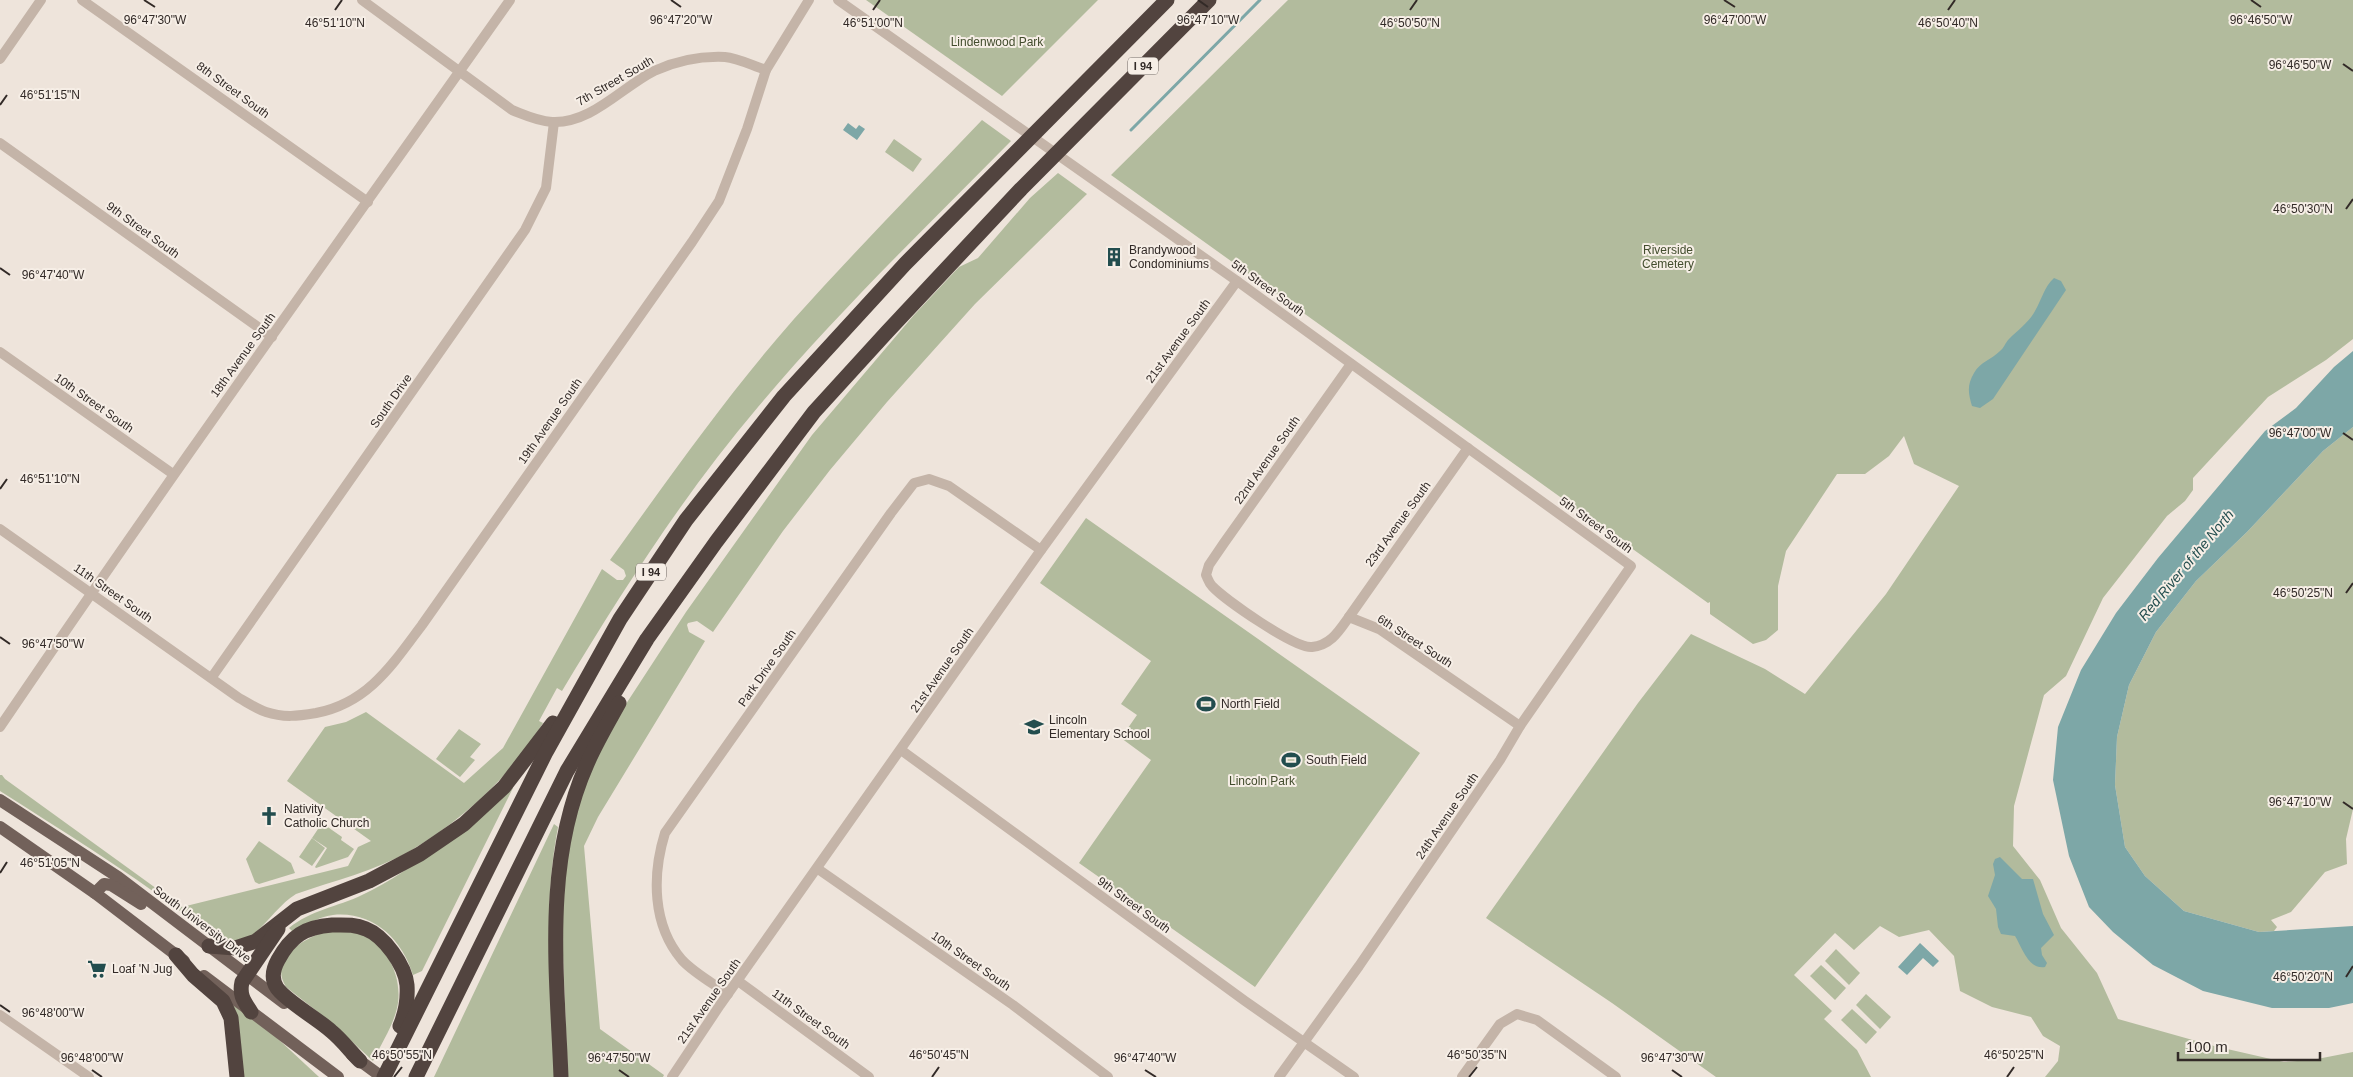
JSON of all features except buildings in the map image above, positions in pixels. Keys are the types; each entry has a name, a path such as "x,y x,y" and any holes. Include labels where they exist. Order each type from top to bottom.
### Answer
{"highway":[{"name":"I 94","path":"389,1060 546,752 620,619 686,520 784,396 905,264 1167,0"},
{"name":"I 94","path":"417,1074 567,771 647,639 716,542 814,412 886,332 1040,170 1209,0"},
{"path":"561,1077 556,951 556,886 565,831 586,764 673,603"},
{"path":"209,946 235,948 256,940 297,909 369,881 403,863 464,824 504,787 583,685"},
{"path":"251,1012 243,1000 240,991 247,974 284,920"},
{"path":"360,1061 332,1031 278,989 272,977 275,965 284,948 301,931 324,926 350,924 367,929 383,940 396,957 407,983 406,1010 389,1060 381,1077"},
{"path":"176,955 193,975 223,1002 231,1018 237,1077"}],"main road":[{"name":"South University Drive","path":"0,800 118,877 381,1077"},
{"path":"0,827 95,893 338,1077"},
{"path":"95,893 104,884 111,885 209,946"}],"street":[{"path":"0,59 42,0"},
{"name":"8th Street South","path":"82,0 368,202"},
{"name":"7th Street South","path":"362,0 512,110 536,120 554,122 580,116 605,103 654,71 681,62 705,57 728,57 766,70"},
{"name":"18th Avenue South","path":"0,727 173,474 510,0"},
{"name":"19th Avenue South","path":"212,677 239,698 266,712 294,717 344,705 363,694 390,667 692,242 719,201 747,129 766,70 809,0"},
{"name":"5th Street South","path":"838,0 1237,281 1631,566"},
{"name":"South Drive","path":"212,677 525,230 546,188 554,122"},
{"name":"9th Street South","path":"0,143 272,337"},
{"name":"21st Avenue South","path":"672,1077 728,994 1041,550 1237,281"},
{"name":"10th Street South","path":"0,352 173,474"},
{"name":"22nd Avenue South","path":"1349,617 1336,636 1326,643 1311,648 1296,644 1259,621 1211,585 1206,576 1224,543 1350,364"},
{"name":"23rd Avenue South","path":"1349,617 1468,448"},
{"name":"Park Drive South","path":"728,994 683,961 669,941 656,902 660,849 665,833 914,483 929,479 949,486 1041,550"},
{"name":"11th Street South","path":"0,529 212,677"},
{"name":"24th Avenue South","path":"1278,1077 1359,966 1477,793 1520,726 1631,566"},
{"name":"6th Street South","path":"1349,617 1379,629 1520,726"},
{"name":"9th Street South","path":"901,750 1354,1077"},
{"name":"10th Street South","path":"818,868 1013,1005 1108,1077"},
{"name":"11th Street South","path":"738,981 869,1077"},
{"path":"1462,1077 1500,1024 1517,1014 1537,1020 1616,1077"},
{"path":"0,1015 89,1077"}],"green space":[{"name":"Lindenwood Park","path":"866,0 1098,0 1002,96"},
{"name":"Riverside Cemetery","path":"1288,0 2353,0 2353,339 2326,360 2268,397 2193,478 2193,490 2185,501 2167,516 2103,598 2066,676 2044,695 2014,806 2013,846 2040,880 2061,928 2097,973 2118,1019 2214,1046 2284,1062 2312,1060 2353,1052 2353,1077 2045,1077 2058,1061 2060,1046 2043,1036 2031,1017 1992,1007 1960,991 1954,956 1929,930 1899,937 1880,926 1854,950 1835,933 1794,975 1832,1011 1824,1019 1857,1050 1871,1077 1716,1077 1612,1003 1486,918 1638,703 1691,634 1765,669 1805,694 1886,594 1959,486 1914,464 1904,436 1889,456 1865,474 1837,474 1786,551 1778,586 1778,630 1766,640 1753,644 1710,614 1710,602 1708,603 1111,175"},
{"path":"982,120 1011,141 818,338 758,407 704,474 654,545 562,691 557,688 539,721 543,723 516,761 501,779 467,811 430,839 383,864 296,894 288,899 251,936 243,941 228,943 206,931 114,864 0,791 0,775 2,775 182,907 348,866 358,847 371,841 287,781 325,727 346,722 366,712 464,783 503,748 602,569 617,580 623,580 626,576 624,570 610,560 722,407 794,319"},
{"path":"894,139 922,159 913,172 885,152"},
{"path":"1058,173 1087,194 975,304 887,402 830,470 783,531 713,632 697,621 688,623 689,632 705,641 598,817 584,846 600,1029 664,1075 663,1077 568,1077 561,906 569,834 590,769 624,707 686,612 812,435 914,315 959,267 978,258 1030,198"},
{"path":"2353,427 2353,809 2346,839 2347,864 2325,872 2291,912 2271,920 2277,927 2274,931 2259,932 2184,911 2145,876 2125,847 2115,785 2117,737 2129,685 2156,632 2196,581 2247,532 2323,451"},
{"name":"Lincoln Park","path":"1086,518 1420,753 1255,987 1079,863 1151,760 1121,738 1137,715 1121,704 1151,661 1040,583"},
{"path":"459,729 481,744 470,757 475,760 460,777 436,759"},
{"path":"510,786 513,788 422,971 413,975 408,962 393,939 384,930 361,918 333,915 317,919 293,932 289,928 306,917 362,895 402,872 457,831"},
{"path":"322,823 342,837 341,840 354,849 348,857 316,868 327,848 312,838"},
{"path":"554,824 558,827 550,889 549,952 556,1077 434,1077"},
{"path":"312,838 325,848 312,866 299,857"},
{"path":"259,841 291,863 295,873 259,884 255,882 246,859"},
{"path":"326,931 353,932 368,937 385,953 395,974 399,997 397,1008 390,1028 373,1061 332,1023 286,987 282,977 282,967 291,951 308,939"},
{"path":"1836,949 1860,973 1849,985 1825,961"},
{"path":"1821,965 1846,988 1835,1000 1810,976"},
{"path":"1866,994 1891,1017 1880,1029 1856,1005"},
{"path":"231,1001 276,1037 319,1077 243,1077"},
{"path":"1852,1009 1877,1032 1866,1044 1841,1020"}],"water":[{"path":"848,123 856,129 859,125 865,129 857,140 843,130"},
{"path":"2054,278 2061,281 2066,290 1993,399 1980,408 1972,406 1969,389 1974,373 1979,366 1997,354 2009,339 2030,319 2048,285"},
{"name":"Red River of the North","path":"2353,351 2353,427 2323,451 2247,532 2196,581 2156,632 2129,685 2117,737 2115,785 2125,847 2145,876 2184,911 2259,932 2353,926 2353,1003 2329,1008 2272,1008 2203,991 2153,965 2113,932 2089,907 2069,856 2053,780 2058,727 2081,670 2116,613 2158,558 2265,431 2296,408 2334,367"},
{"path":"2000,857 2022,879 2033,879 2043,914 2054,935 2041,948 2042,955 2047,963 2045,967 2034,965 2026,957 2015,936 2001,934 1998,927 1996,909 1988,896 1995,875 1993,864 1995,859"},
{"path":"1920,943 1939,961 1933,967 1923,958 1907,975 1898,967"}],"waterway":[{"path":"1131,130 1260,0"}],"place":[{"name":"Brandywood Condominiums","path":"1114,257"},
{"name":"North Field","path":"1206,704"},
{"name":"Lincoln Elementary School","path":"1034,727"},
{"name":"South Field","path":"1291,760"},
{"name":"Nativity Catholic Church","path":"269,816"},
{"name":"Loaf 'N Jug","path":"97,969"}]}
